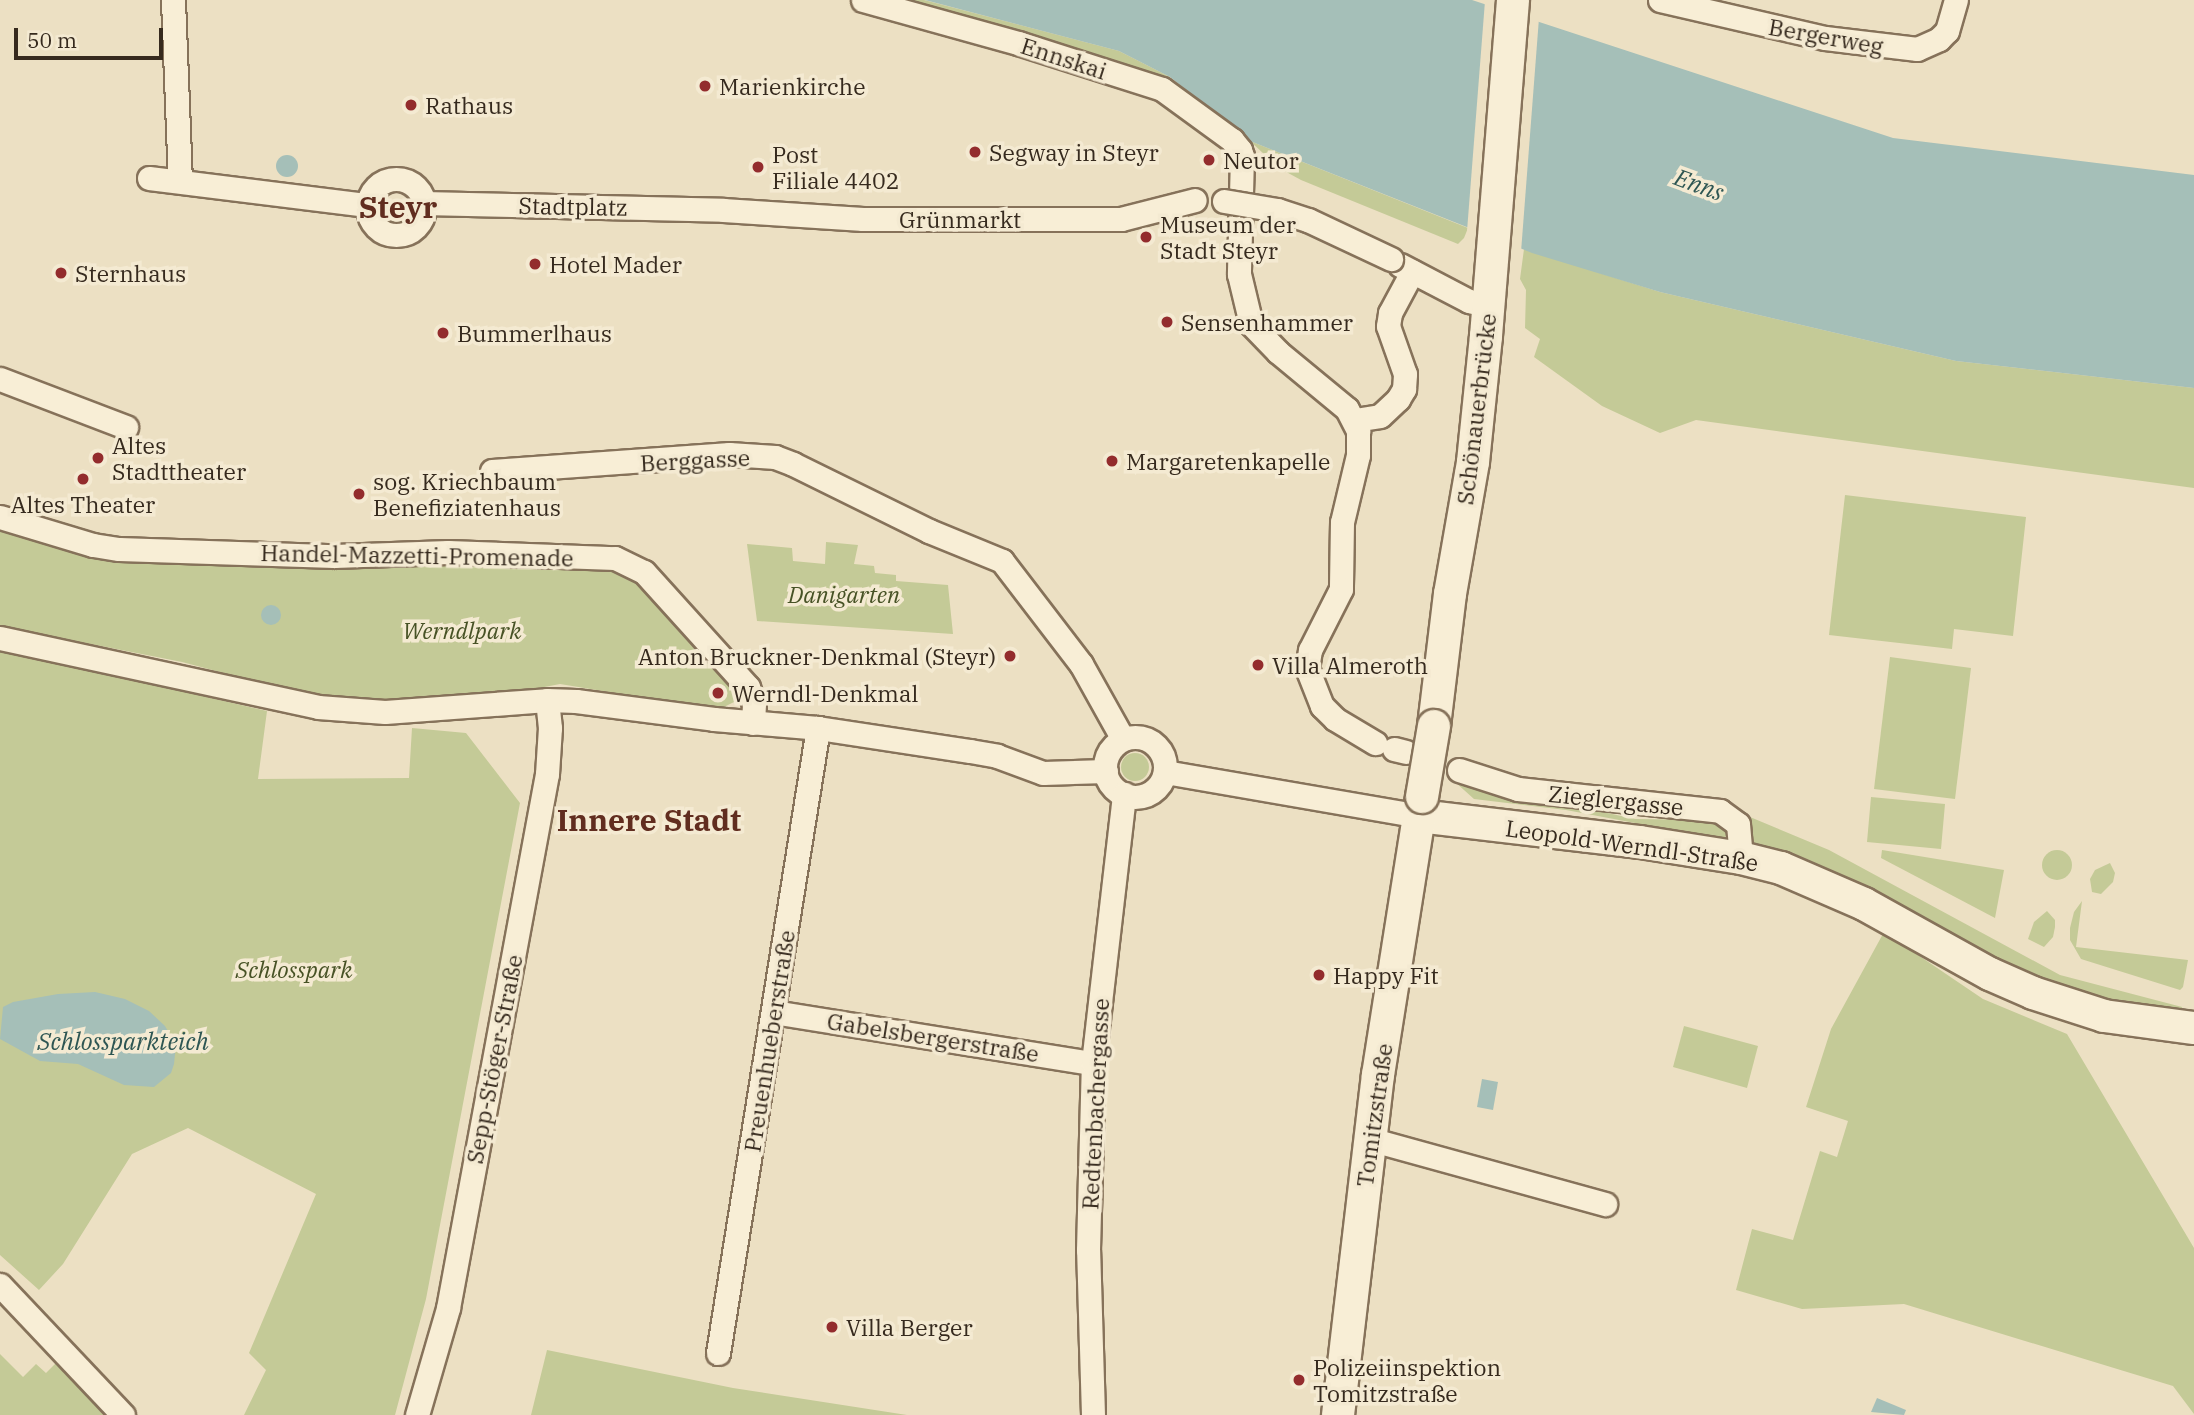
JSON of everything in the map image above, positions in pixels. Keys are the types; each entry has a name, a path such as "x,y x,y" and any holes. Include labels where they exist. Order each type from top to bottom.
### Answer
{"main road":[{"name":"Schönauerbrücke","path":"1421,807 1450,594 1473,462 1513,0"},
{"name":"Leopold-Werndl-Straße","path":"1421,807 1741,858 1823,884 1990,974 2033,993 2104,1016 2194,1028"},
{"name":"Tomitzstraße","path":"1338,1415 1370,1139 1421,807"}],"street":[{"path":"173,0 180,181"},
{"name":"Ennskai","path":"863,0 1018,43 1162,89 1232,140 1242,156 1239,274 1251,324 1262,337 1355,419"},
{"name":"Bergerweg","path":"1660,0 1766,25 1874,46 1917,49 1940,39 1947,31 1956,0"},
{"path":"149,178 367,205"},
{"path":"395,178 408,181 419,191 424,203 422,217 415,228 403,234 390,234 378,229 370,218 367,205 371,192 381,182 395,178"},
{"name":"Grünmarkt","path":"723,209 863,219 1121,219 1195,200"},
{"path":"1224,201 1278,210 1308,220 1469,301 1488,306"},
{"name":"Stadtplatz","path":"424,203 723,209"},
{"path":"1392,748 1335,719 1314,693 1307,668 1310,650 1341,589 1344,503 1358,455 1355,419 1380,415 1398,400 1404,389 1405,374 1388,326 1390,313 1412,272"},
{"path":"0,379 126,428"},
{"name":"Berggasse","path":"492,471 729,454 775,457 929,531 1002,561 1081,664 1123,739"},
{"name":"Handel-Mazzetti-Promenade","path":"0,517 93,545 120,549 334,556 448,552 615,558 644,572 748,687 754,704 753,723"},
{"path":"0,638 318,706 385,712 547,700 818,728 997,756 1043,773 1106,771"},
{"name":"Sepp-Stöger-Straße","path":"417,1415 448,1308 547,775 550,728 547,700"},
{"name":"Preuenhueberstraße","path":"718,1353 818,728"},
{"path":"1135,737 1152,741 1161,752 1165,772 1161,783 1148,793 1124,794 1110,783 1106,771 1109,752 1123,739 1135,737"},
{"name":"Zieglergasse","path":"1459,770 1518,789 1720,811 1738,824 1741,858"},
{"name":"Leopold-Werndl-Straße","path":"1165,772 1421,807"},
{"name":"Redtenbachergasse","path":"1093,1415 1088,1250 1093,1063 1124,794"},
{"name":"Gabelsbergerstraße","path":"773,1012 1093,1063"},
{"path":"1370,1139 1605,1204"},
{"path":"0,1285 123,1415"}],"green space":[{"path":"882,0 924,0 1119,51 1170,77 1170,81"},
{"path":"1250,141 1468,228 1464,238 1458,244 1301,180 1279,168"},
{"path":"1524,249 1660,292 1956,361 2194,388 2194,488 1696,420 1660,433 1602,406 1534,357 1540,339 1525,328 1526,290 1520,279"},
{"path":"1845,495 2026,517 2013,636 1954,629 1952,649 1829,635"},
{"name":"Werndlpark","path":"0,529 101,559 372,569 460,561 602,562 637,578 737,690 734,702 718,710 560,684 503,695 366,705 307,695 182,662 0,626"},
{"name":"Danigarten","path":"826,542 858,545 854,564 874,566 875,573 896,575 896,581 948,585 953,634 757,621 747,544 792,548 793,561 825,564"},
{"name":"Schlosspark","path":"0,649 267,711 258,779 409,778 412,728 466,733 520,803 426,1299 395,1415 244,1415 266,1370 249,1353 316,1194 188,1128 132,1154 63,1264 39,1290 0,1255"},
{"path":"1890,657 1971,668 1955,799 1874,789"},
{"path":"1135,753 1145,757 1149,767 1145,777 1135,781 1125,777 1121,767 1125,757"},
{"path":"1454,781 1511,798 1557,802 1635,819 1709,820 1722,823 1727,829 1727,836 1720,839 1566,810 1474,799"},
{"path":"1871,797 1945,804 1941,849 1867,842"},
{"path":"1750,817 1829,850 2060,975 2182,1007 2184,1017 2133,1009 2021,978 1781,854 1754,844"},
{"path":"1882,850 2004,870 1995,918 1881,858"},
{"path":"2057,850 2063,851 2071,859 2071,871 2063,879 2057,880 2051,879 2043,871 2042,865 2043,859 2051,851"},
{"path":"2110,863 2115,873 2113,882 2101,894 2092,892 2090,879 2095,870"},
{"path":"2082,901 2076,947 2188,960 2183,987 2180,990 2081,959 2070,940 2070,928 2074,912"},
{"path":"2047,911 2055,920 2055,927 2053,937 2044,947 2028,939 2034,922"},
{"path":"1884,932 1983,999 2067,1034 2194,1248 2194,1414 2173,1386 1904,1304 1802,1309 1736,1290 1752,1229 1793,1240 1820,1151 1837,1157 1848,1121 1806,1107 1831,1029"},
{"path":"1684,1026 1758,1046 1747,1088 1673,1067"},
{"path":"547,1350 733,1388 907,1415 531,1415"},
{"path":"0,1354 23,1377 36,1364 46,1373 63,1356 117,1415 0,1415"}],"water":[{"name":"Enns","path":"925,0 1472,0 1893,138 2194,175 2194,388 1956,361 1660,292 1532,253 1250,141 1170,77 1119,51"},
{"path":"287,155 295,158 298,166 295,174 287,177 279,174 276,166 279,158"},
{"path":"271,605 278,608 281,615 278,622 271,625 264,622 261,615 264,608"},
{"name":"Schlossparkteich","path":"95,992 125,999 149,1011 165,1026 176,1045 174,1064 171,1073 154,1087 124,1085 78,1064 40,1061 0,1039 3,1007 13,1002 58,994"},
{"path":"1482,1079 1498,1082 1493,1110 1477,1107"},
{"path":"1877,1398 1906,1410 1904,1415 1871,1412"}],"pier":[{"path":"1485,1 1539,18 1521,252 1467,231"}],"place":[{"name":"Marienkirche","path":"705,86"},
{"name":"Rathaus","path":"411,105"},
{"name":"Segway in Steyr","path":"975,152"},
{"name":"Neutor","path":"1209,160"},
{"name":"Post Filiale 4402","path":"758,167"},
{"name":"Museum der Stadt Steyr","path":"1146,237"},
{"name":"Hotel Mader","path":"535,264"},
{"name":"Sternhaus","path":"61,273"},
{"name":"Sensenhammer","path":"1167,322"},
{"name":"Bummerlhaus","path":"443,333"},
{"name":"Altes Stadttheater","path":"98,458"},
{"name":"Margaretenkapelle","path":"1112,461"},
{"name":"Altes Theater","path":"83,479"},
{"name":"sog. Kriechbaum Benefiziatenhaus","path":"359,494"},
{"name":"Anton Bruckner-Denkmal (Steyr)","path":"1010,656"},
{"name":"Villa Almeroth","path":"1258,665"},
{"name":"Werndl-Denkmal","path":"718,693"},
{"name":"Happy Fit","path":"1319,975"},
{"name":"Villa Berger","path":"832,1327"},
{"name":"Polizeiinspektion Tomitzstraße","path":"1299,1380"}],"district":[{"name":"Steyr","path":"398,207"},
{"name":"Innere Stadt","path":"649,820"}]}
